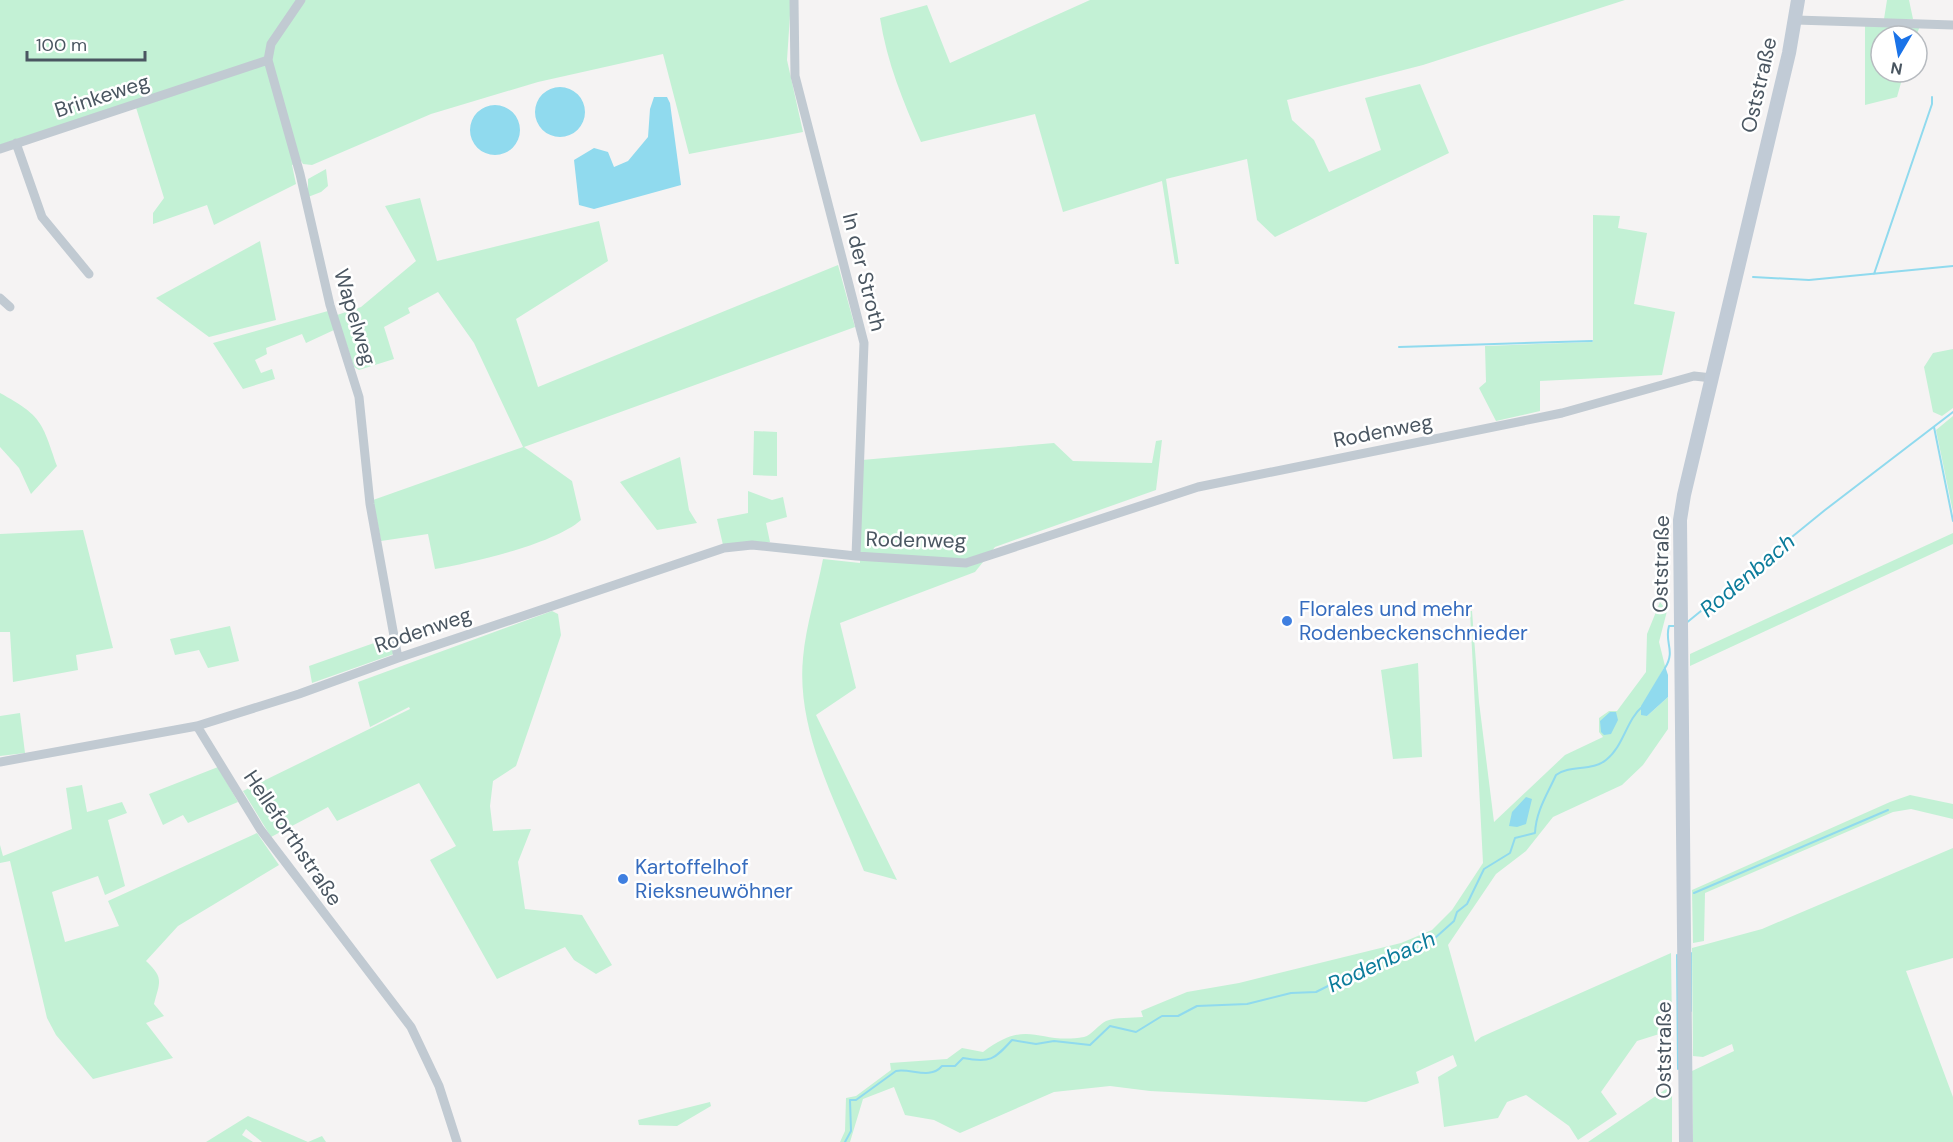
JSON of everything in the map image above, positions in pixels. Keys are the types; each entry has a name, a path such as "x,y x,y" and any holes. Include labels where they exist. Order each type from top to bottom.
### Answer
{"main road":[{"name":"Oststraße","path":"1686,1142 1682,511 1796,20 1798,0"}],"street":[{"path":"268,60 272,44 301,0"},
{"name":"In der Stroth","path":"794,0 795,76 864,343 856,556"},
{"path":"1796,20 1953,25"},
{"name":"Brinkeweg","path":"0,149 268,60"},
{"name":"Wapelweg","path":"268,60 300,174 330,305 359,397 369,504 398,658"},
{"path":"16,143 42,217 88,274"},
{"path":"0,298 10,306"},
{"name":"Rodenweg","path":"197,726 298,694 724,548 752,545 856,556 966,563 1198,486 1562,413 1694,376 1712,378"},
{"path":"0,762 197,726"},
{"name":"Helleforthstraße","path":"197,726 260,829 411,1027 439,1086 457,1142"}],"green space":[{"path":"0,0 791,0 787,60 803,132 689,154 663,54 538,82 431,114 312,165 303,164 301,161 292,165 296,184 214,225 207,205 153,224 153,213 164,198 134,101 0,145"},
{"path":"1090,0 1625,0 1423,65 1287,100 1292,120 1314,140 1329,172 1381,150 1365,98 1420,84 1449,153 1275,237 1257,220 1247,159 1166,179 1179,264 1175,264 1162,181 1063,212 1035,114 921,142 891,66 880,18 927,5 950,63"},
{"path":"1887,0 1909,0 1913,19 1884,19"},
{"path":"1865,24 1869,24 1869,84 1901,84 1897,97 1865,105"},
{"path":"326,169 328,186 321,192 308,197 308,179"},
{"path":"420,198 437,261 599,221 608,261 516,319 538,387 838,265 855,327 524,447 572,481 581,520 552,537 533,544 490,557 435,569 428,534 381,541 373,500 523,447 474,343 438,292 408,308 410,313 384,327 394,359 359,370 354,367 337,315 361,307 416,261 385,206"},
{"path":"1593,215 1620,216 1618,228 1647,233 1634,304 1675,312 1662,375 1540,381 1540,411 1496,421 1479,388 1486,382 1485,346 1593,342"},
{"path":"260,241 276,320 209,337 156,298"},
{"path":"328,311 334,330 306,343 302,334 266,348 267,354 255,360 261,373 272,369 275,379 243,389 213,343"},
{"path":"1953,349 1953,408 1942,416 1933,412 1924,367 1933,353"},
{"path":"0,393 25,408 39,422 48,439 57,466 31,494 19,468 0,447"},
{"path":"1953,416 1953,512 1936,430"},
{"path":"754,431 777,432 777,476 753,475"},
{"path":"1162,440 1156,490 995,547 975,572 840,623 856,688 816,715 897,880 864,871 831,794 812,740 803,686 804,646 823,559 860,563 862,460 1054,443 1073,461 1152,463 1156,441"},
{"path":"680,457 689,510 697,523 657,530 620,482"},
{"path":"748,491 772,500 783,497 787,517 766,523 770,542 723,545 717,519 748,513"},
{"path":"83,530 113,648 76,655 78,670 13,682 10,632 0,632 0,534"},
{"path":"1953,533 1953,544 1690,666 1690,654"},
{"path":"1660,602 1667,611 1659,642 1665,666 1645,702 1647,716 1668,697 1668,729 1643,765 1622,785 1553,817 1526,851 1496,874 1448,945 1475,1042 1481,1037 1671,953 1672,1030 1637,1041 1601,1092 1617,1114 1578,1140 1569,1126 1526,1095 1507,1102 1498,1118 1444,1127 1438,1077 1457,1066 1453,1055 1416,1072 1419,1083 1366,1102 1150,1091 1110,1086 1054,1092 960,1133 934,1120 905,1115 894,1087 863,1099 850,1142 840,1142 845,1131 846,1098 856,1096 891,1070 890,1063 947,1059 962,1048 983,1052 1012,1036 1023,1034 1068,1039 1084,1037 1106,1021 1143,1017 1141,1011 1187,992 1239,983 1401,943 1432,930 1452,910 1483,863 1470,611 1472,611 1479,702 1494,822 1565,755 1603,737 1599,732 1599,718 1609,711 1617,711 1646,672 1647,634"},
{"path":"552,611 558,614 561,635 516,766 493,781 490,806 493,831 531,829 518,862 525,909 582,915 612,965 596,974 574,960 565,947 497,979 430,860 456,846 419,783 337,821 328,807 271,837 243,791 410,709 409,707 370,727 358,682"},
{"path":"230,626 239,661 208,668 199,650 175,655 170,639"},
{"path":"391,637 394,654 312,683 309,666"},
{"path":"1418,663 1422,757 1393,759 1381,670"},
{"path":"20,713 25,753 0,756 0,716"},
{"path":"218,767 238,802 188,823 183,815 163,825 149,794"},
{"path":"82,785 87,812 122,802 127,813 108,820 125,886 105,895 98,876 52,892 65,942 119,926 108,901 257,833 279,865 178,926 146,961 158,976 159,985 154,1004 164,1016 146,1023 173,1058 93,1079 56,1035 47,1018 10,861 0,863 0,845 3,856 72,829 66,788"},
{"path":"1910,795 1953,804 1953,819 1911,809 1893,812 1705,893 1704,941 1693,943 1692,890"},
{"path":"1953,848 1953,958 1906,971 1953,1097 1953,1142 1693,1142 1692,1071 1734,1051 1732,1044 1703,1057 1693,1056 1692,948 1762,929"},
{"path":"1672,1085 1672,1142 1588,1142"},
{"path":"710,1102 711,1106 677,1126 639,1125 638,1120"},
{"path":"248,1116 308,1142 262,1142 246,1129 242,1135 253,1142 206,1142"},
{"path":"322,1136 326,1142 308,1142"}],"water":[{"path":"555,87 565,87 578,94 585,107 585,117 578,130 565,137 555,137 546,133 539,126 535,117 535,107 539,98 546,91"},
{"path":"654,97 667,97 670,103 681,185 594,209 579,205 574,160 594,148 608,152 614,167 628,161 648,137 650,109"},
{"path":"490,105 500,105 513,112 520,125 520,135 513,148 500,155 490,155 481,151 474,144 470,135 470,125 474,116 481,109"},
{"path":"1665,666 1668,675 1668,697 1647,716 1641,715 1641,706"},
{"path":"1610,712 1616,712 1618,720 1611,734 1604,735 1601,732 1600,721"},
{"path":"1526,797 1532,799 1526,824 1517,827 1509,826 1512,812"}],"waterway":[{"path":"1874,274 1932,104 1932,97"},
{"path":"1753,277 1809,280 1953,266"},
{"path":"1399,347 1592,341"},
{"name":"Rodenbach","path":"1685,624 1825,510 1953,412"},
{"path":"1934,427 1953,521"},
{"name":"Rodenbach","path":"1665,668 1670,656 1669,626 1677,626"},
{"name":"Rodenbach","path":"845,1142 851,1131 850,1100 856,1100 896,1071 926,1073 942,1066 955,1066 963,1058 986,1060 996,1056 1012,1040 1036,1044 1054,1041 1090,1045 1110,1026 1136,1032 1162,1016 1178,1016 1197,1006 1247,1004 1291,993 1316,992 1334,983 1355,978 1379,957 1435,938 1454,921 1457,912 1467,904 1484,869 1510,853 1515,838 1535,833 1540,810 1556,775 1567,770 1595,766 1606,760 1617,748 1633,718 1643,706"},
{"path":"1694,893 1888,810"},
{"path":"1691,953 1691,1011"},
{"path":"1677,955 1678,1069"}],"place":[{"name":"Florales und mehr Rodenbeckenschnieder","path":"1287,621"},
{"name":"Kartoffelhof Rieksneuwöhner","path":"623,879"}]}
